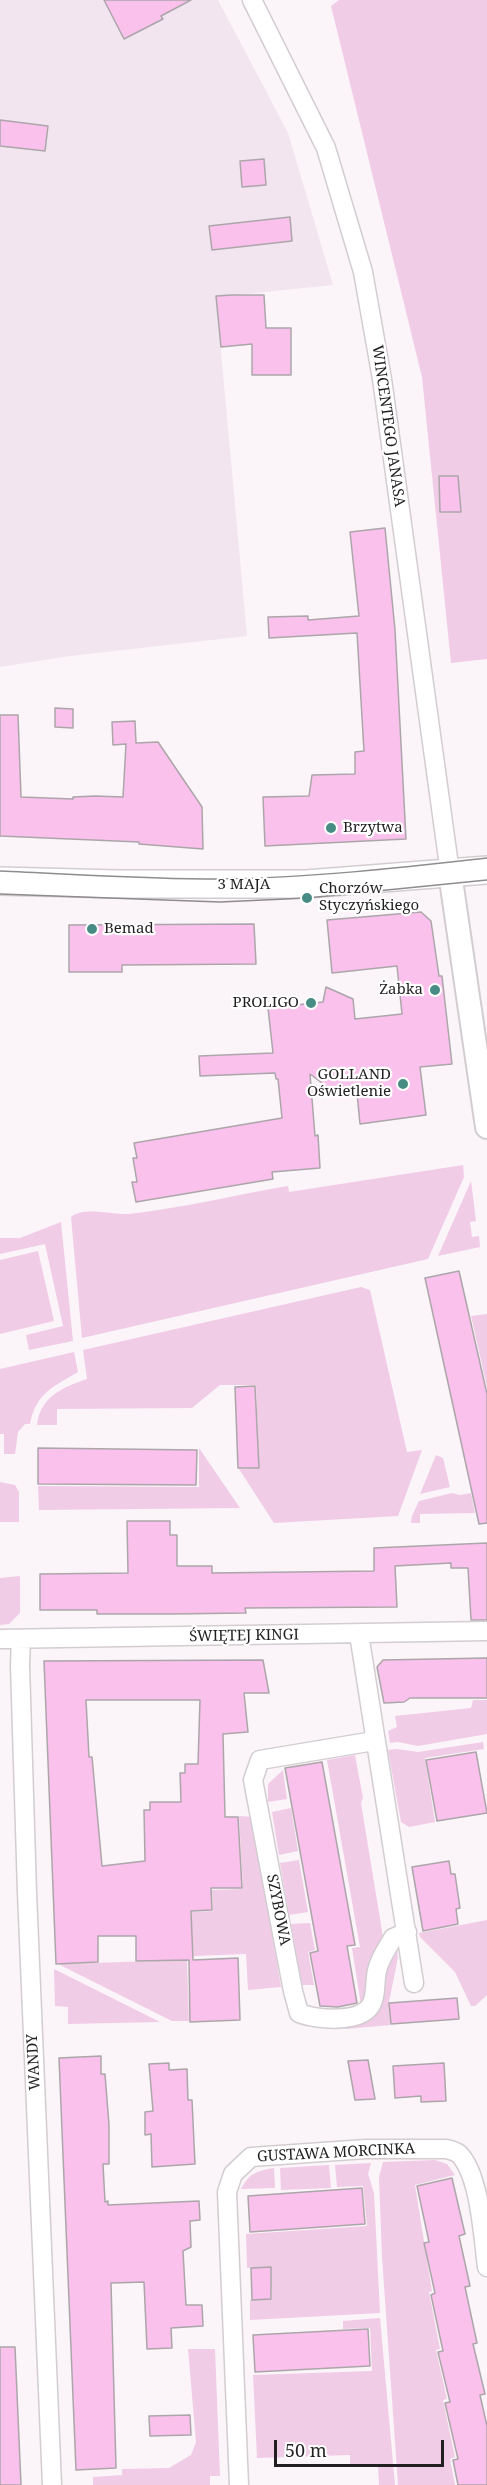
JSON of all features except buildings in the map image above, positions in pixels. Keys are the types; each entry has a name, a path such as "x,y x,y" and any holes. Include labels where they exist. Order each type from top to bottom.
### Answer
{"main road":[{"name":"3 MAJA","path":"0,881 117,884 306,884 487,870"}],"street":[{"name":"WINCENTEGO JANASA","path":"252,0 326,148 363,272 380,368 450,873"},
{"path":"450,873 487,1127"},
{"name":"ŚWIĘTEJ KINGI","path":"0,1639 487,1631"},
{"path":"359,1634 374,1741 414,1983"},
{"name":"WANDY","path":"21,1639 27,1893 52,2485"},
{"name":"SZYBOWA","path":"374,1741 260,1760 253,1780 299,2013 313,2019 340,2019 362,2013 372,2004 378,1967 393,1938 407,1932"},
{"name":"GUSTAWA MORCINKA","path":"239,2485 227,2192 233,2174 251,2157 366,2149 435,2148 457,2152 466,2164 478,2199 487,2267"}],"shaded area":[{"path":"0,0 218,0 288,133 333,285 216,297 247,636 70,656 0,667"},
{"path":"339,0 487,0 487,659 451,663 422,377 331,6"},
{"path":"463,1165 464,1177 428,1259 82,1338 71,1217 77,1214 91,1211 129,1214 288,1186 289,1192"},
{"path":"471,1181 476,1221 470,1222 472,1237 479,1236 480,1247 438,1256"},
{"path":"61,1222 73,1341 29,1350 26,1335 63,1326 45,1244 0,1254 0,1238 20,1238"},
{"path":"38,1251 54,1321 0,1334 0,1260"},
{"path":"361,1287 370,1290 407,1452 422,1450 398,1516 274,1523 239,1469 259,1468 256,1385 220,1385 192,1408 57,1409 57,1425 37,1425 43,1407 54,1394 87,1379 83,1350"},
{"path":"487,1314 487,1387 471,1316"},
{"path":"74,1352 78,1372 53,1387 41,1398 30,1424 25,1424 18,1432 15,1454 4,1454 4,1434 0,1434 0,1369"},
{"path":"199,1448 240,1508 39,1510 38,1486 199,1487"},
{"path":"436,1455 443,1458 450,1487 420,1494"},
{"path":"0,1482 15,1485 19,1492 19,1522 0,1522"},
{"path":"452,1493 460,1495 471,1493 475,1513 420,1514 420,1523 411,1523 419,1501"},
{"path":"20,1576 20,1613 9,1624 0,1625 0,1578"},
{"path":"473,1700 487,1700 487,1734 418,1746 398,1742 390,1743 388,1731 397,1727 395,1716 471,1708"},
{"path":"483,1742 484,1749 425,1758 435,1822 409,1827 401,1822 388,1750 418,1752"},
{"path":"355,1755 383,1937 365,1999 361,2005 352,1948 360,1947 327,1760"},
{"path":"283,1770 287,1799 268,1802 268,1784"},
{"path":"291,1808 298,1851 279,1855 272,1812"},
{"path":"239,1816 252,1817 281,1987 248,1990 246,1954 170,1957 169,1933 192,1933 192,1912 213,1911 212,1890 243,1889"},
{"path":"299,1860 308,1912 289,1915 280,1863"},
{"path":"487,1920 487,1995 475,2006 471,2006 455,1972 420,1937 419,1933"},
{"path":"310,1923 315,1950 308,1952 314,1985 302,1985 291,1924"},
{"path":"396,1945 398,1957 389,2002 390,2025 346,2029 346,2020 364,2016 382,1970"},
{"path":"187,1960 189,2021 172,2021 58,1964"},
{"path":"54,1969 160,2022 68,2024 68,2007 55,2006"},
{"path":"435,2160 447,2164 455,2175 415,2185 432,2291 429,2292 440,2349 436,2350 447,2399 443,2400 455,2457 450,2459 455,2485 398,2485 382,2257 379,2177 383,2162"},
{"path":"371,2163 368,2174 374,2193 380,2313 250,2320 250,2300 272,2299 271,2267 247,2268 246,2234 367,2226 363,2186 337,2187 335,2165"},
{"path":"329,2165 331,2188 281,2190 280,2168"},
{"path":"274,2168 275,2188 241,2189 247,2179 254,2174"},
{"path":"380,2318 395,2485 379,2485 378,2466 350,2467 350,2455 257,2458 253,2375 372,2371 370,2328 343,2329 343,2321"},
{"path":"188,2349 215,2349 220,2476 210,2476 210,2485 93,2485 93,2477 122,2475 122,2469 169,2468 191,2455 196,2442"}],"tram line":[{"path":"0,871 219,879 353,872 487,858"},
{"path":"0,894 220,902 307,898 487,880"}],"place":[{"name":"Brzytwa","path":"331,828"},
{"name":"Chorzów Styczyńskiego","path":"307,898"},
{"name":"Bemad","path":"92,929"},
{"name":"Żabka","path":"435,990"},
{"name":"PROLIGO","path":"311,1003"},
{"name":"GOLLAND Oświetlenie","path":"403,1084"}]}
